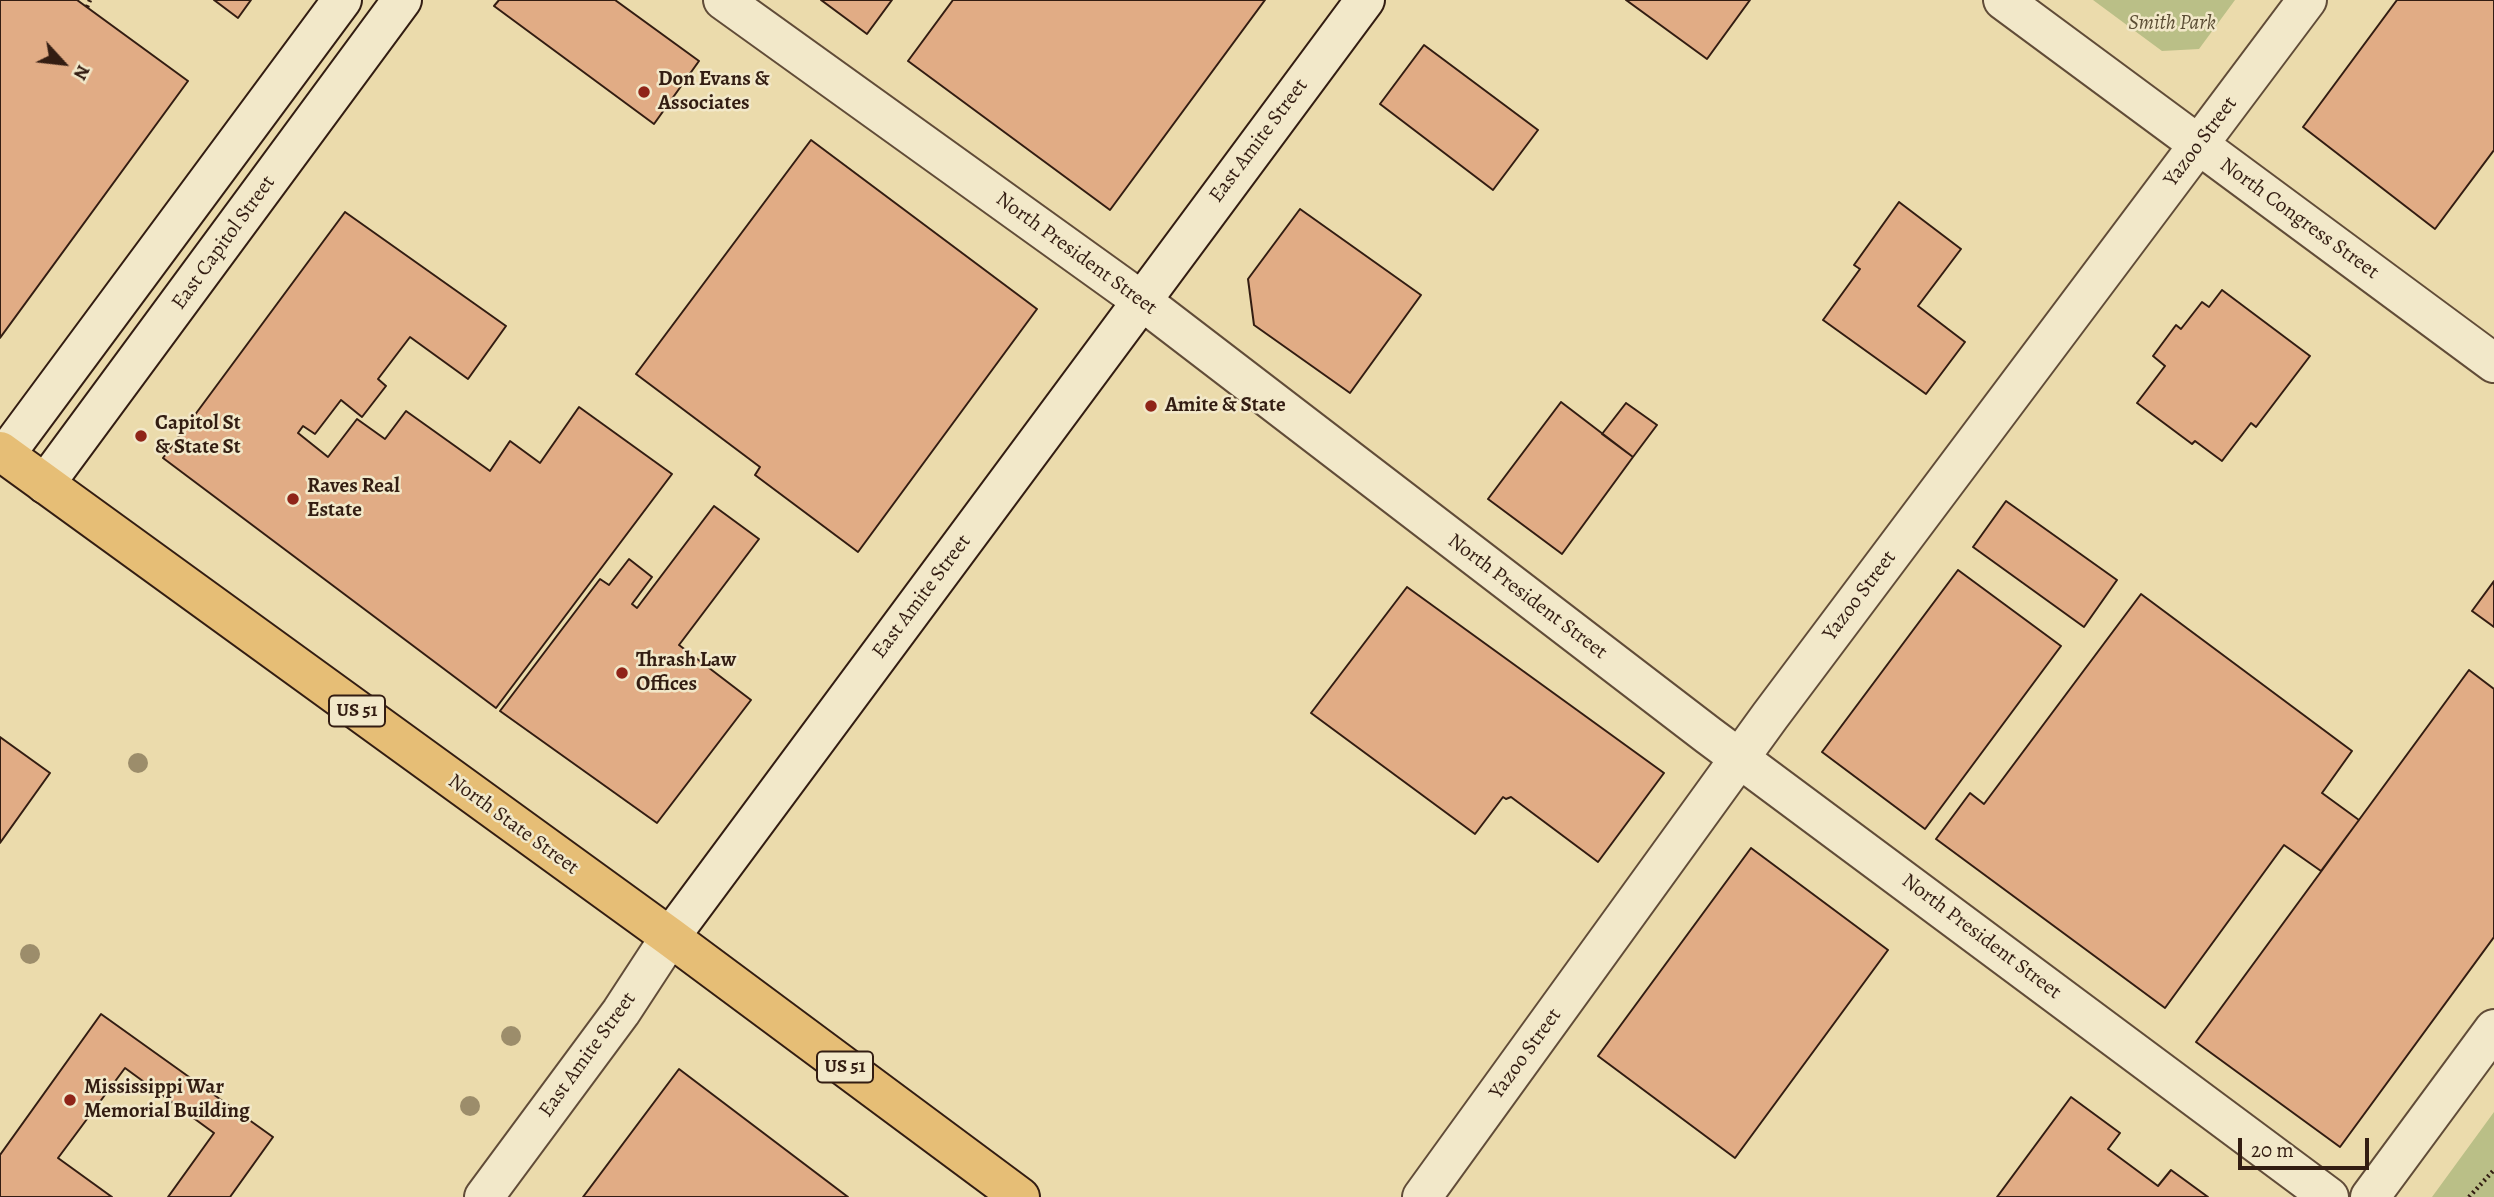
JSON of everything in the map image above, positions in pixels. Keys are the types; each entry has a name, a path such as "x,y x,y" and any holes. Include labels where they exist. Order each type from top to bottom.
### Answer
{"main road":[{"name":"North State Street","path":"3,453 670,937 1020,1197"}],"street":[{"path":"3,453 342,0"},
{"name":"East Capitol Street","path":"45,484 402,0"},
{"name":"North President Street","path":"723,0 1142,301 1740,758 2329,1197"},
{"name":"East Amite Street","path":"484,1197 621,1012 670,937 1365,0"},
{"name":"North Congress Street","path":"2003,0 2494,363"},
{"name":"Yazoo Street","path":"1422,1197 1740,758 2307,0"},
{"path":"2370,1197 2494,1029"}],"path":[{"path":"87,7 90,0"},
{"path":"2469,1197 2494,1170"}],"green space":[{"name":"Smith Park","path":"2093,0 2235,0 2199,49 2162,51"},
{"path":"2494,1112 2494,1197 2432,1197"}],"building":[{"path":"0,0 77,0 188,81 0,338"},
{"path":"214,0 251,0 238,18"},
{"name":"Don Evans & Associates","path":"499,0 615,0 699,61 654,124 494,6"},
{"path":"821,0 892,0 867,34"},
{"path":"953,0 1265,0 1110,210 908,61"},
{"path":"1626,0 1750,0 1707,59"},
{"path":"2397,0 2494,0 2494,150 2435,229 2303,127"},
{"path":"1424,45 1538,130 1493,190 1380,104"},
{"path":"811,140 1037,309 858,552 755,475 760,467 636,374"},
{"path":"1899,202 1961,249 1918,306 1965,342 1926,394 1823,320 1860,269 1854,265"},
{"path":"1300,209 1421,295 1350,393 1254,325 1248,279"},
{"path":"345,212 506,326 468,379 410,337 378,379 386,386 362,417 341,400 315,434 303,426 298,433 328,457 357,419 385,439 406,411 490,471 510,441 540,463 579,407 672,474 496,708 163,458"},
{"path":"2222,290 2310,356 2256,427 2251,423 2222,461 2195,441 2192,444 2137,403 2165,366 2153,356 2176,325 2181,329 2202,302 2209,307"},
{"path":"1561,402 1633,457 1562,554 1488,499"},
{"path":"1626,403 1657,425 1633,457 1602,434"},
{"path":"2006,501 2117,580 2084,627 1973,547"},
{"name":"Thrash Law Offices","path":"714,506 759,539 679,645 751,700 657,823 500,711 600,579 609,585 629,559 652,577 632,604 637,608"},
{"path":"1958,570 2061,646 1925,829 1822,752"},
{"path":"2494,581 2494,627 2472,611"},
{"path":"1407,587 1664,773 1598,862 1511,797 1503,797 1475,834 1311,713"},
{"path":"2141,594 2352,751 2322,793 2359,820 2321,871 2284,845 2165,1008 1936,839 1970,793 1984,804"},
{"path":"2469,670 2494,689 2494,937 2340,1147 2196,1042"},
{"path":"0,737 50,773 0,843"},
{"path":"1751,848 1888,950 1735,1158 1598,1056"},
{"name":"Mississippi War Memorial Building","path":"101,1014 273,1137 230,1197 168,1197 214,1133 125,1068 58,1158 112,1197 0,1197 0,1155"},
{"path":"679,1069 848,1197 583,1197"},
{"path":"2071,1097 2120,1133 2108,1149 2158,1186 2171,1170 2208,1197 1997,1197"}],"place":[{"name":"Don Evans & Associates","path":"644,92"},
{"name":"Amite & State","path":"1151,406"},
{"name":"Capitol St & State St","path":"141,436"},
{"name":"Raves Real Estate","path":"293,499"},
{"name":"Thrash Law Offices","path":"622,673"},
{"name":"Mississippi War Memorial Building","path":"70,1100"}]}
